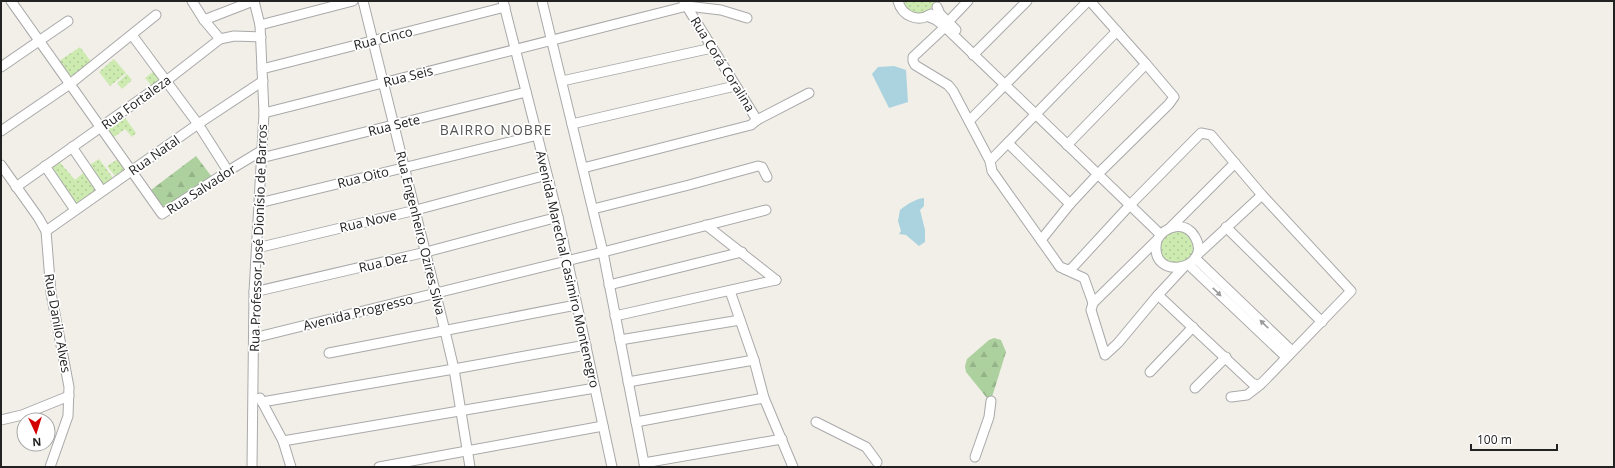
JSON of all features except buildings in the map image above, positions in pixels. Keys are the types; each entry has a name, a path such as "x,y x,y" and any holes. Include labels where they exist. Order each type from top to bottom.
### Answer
{"street":[{"path":"11,1 101,126 130,171"},
{"path":"192,1 204,20 220,39"},
{"path":"204,20 254,1"},
{"name":"Rua Professor José Dionísio de Barros","path":"254,1 260,25 264,113 254,292 253,384 283,441 291,467"},
{"path":"260,25 353,1"},
{"name":"Rua Engenheiro Ozires Silva","path":"363,1 374,40 454,369 470,467"},
{"path":"542,1 603,252 644,465 782,439"},
{"path":"898,1 901,10 906,15 913,18 927,16 933,12 938,4"},
{"path":"968,1 913,57 913,61 915,65 948,85 957,97 968,121 990,161 992,171 1060,267 1084,278 1092,303 1091,310 1105,355 1118,343 1158,295 1191,261 1262,195"},
{"path":"976,53 1027,1"},
{"path":"968,121 1089,1 1174,97 1169,104 1070,204 1041,240"},
{"path":"685,3 721,10 747,18"},
{"name":"Rua Seis","path":"264,113 552,41 685,3"},
{"name":"Rua Corá Coralina","path":"685,3 735,86 754,123"},
{"name":"Rua Cinco","path":"262,69 504,4"},
{"name":"Avenida Marechal Casimiro Montenegro","path":"504,4 558,217 612,467"},
{"path":"938,4 940,14 946,24 1163,233"},
{"path":"1,131 70,84 156,16"},
{"path":"927,16 946,24"},
{"path":"1,67 68,21"},
{"path":"990,161 1117,31"},
{"path":"132,35 198,124 228,171"},
{"name":"Rua Fortaleza","path":"16,187 166,81 220,39 234,36 261,37"},
{"path":"562,81 712,48"},
{"path":"1070,143 1146,64"},
{"name":"Rua Natal","path":"46,230 198,124 263,81"},
{"path":"572,124 735,86"},
{"name":"Rua Sete","path":"261,155 394,125 526,92"},
{"path":"583,168 754,123 809,93"},
{"path":"1064,269 1072,268 1132,203 1201,133 1211,135 1262,195 1351,291 1260,385 1247,394 1230,398"},
{"name":"Rua Oito","path":"259,203 538,135"},
{"path":"1008,142 1070,204"},
{"path":"72,147 102,191"},
{"name":"Rua Salvador","path":"130,171 162,214 228,171 261,155"},
{"path":"1092,303 1235,163"},
{"name":"Rua Danilo Alves","path":"1,165 46,230 51,293 67,376 69,396 68,416 50,467"},
{"path":"45,166 75,210"},
{"path":"593,209 758,166 762,167 768,177"},
{"name":"Rua Nove","path":"257,248 416,210 547,175"},
{"name":"Avenida Progresso","path":"254,338 603,252 766,210"},
{"name":"Rua Dez","path":"254,292 426,252 558,217"},
{"path":"615,316 776,280 706,225"},
{"path":"1226,227 1322,322"},
{"path":"1184,228 1194,236 1198,248 1191,261 1176,268 1164,264 1156,253 1156,246 1163,233 1184,228"},
{"path":"609,285 742,252"},
{"path":"1191,261 1289,354"},
{"path":"730,291 754,360 764,398 793,467"},
{"path":"1158,295 1226,357 1252,383 1260,385"},
{"path":"329,353 576,305"},
{"path":"620,340 740,320"},
{"path":"1150,372 1193,327"},
{"path":"262,402 586,345"},
{"path":"1195,388 1226,357"},
{"path":"628,382 754,360"},
{"path":"252,467 253,384"},
{"path":"283,441 595,388"},
{"path":"1,420 22,415 69,396"},
{"path":"636,422 764,398"},
{"path":"975,457 989,417 992,401"},
{"path":"816,422 866,447 877,462"},
{"path":"378,467 603,426"}],"green space":[{"path":"901,1 935,1 931,9 927,12 914,15 906,10"},
{"path":"80,47 92,63 71,78 59,61"},
{"path":"114,59 126,73 110,86 99,72"},
{"path":"154,71 160,80 152,86 145,78"},
{"path":"127,74 132,80 122,89 117,83"},
{"path":"124,116 136,133 132,137 125,129 114,137 106,128"},
{"path":"196,156 212,177 164,209 151,190"},
{"path":"99,159 113,178 76,206 50,168 58,160 75,180 83,173 82,170"},
{"path":"118,159 125,169 115,176 107,166"},
{"path":"1177,230 1189,235 1194,247 1189,259 1177,264 1165,259 1160,247 1165,235"},
{"path":"994,338 1001,340 1006,352 992,397 987,398 966,372 965,366 967,359 989,340"}],"water":[{"path":"894,66 906,70 908,102 889,108 872,74 878,67"},
{"path":"924,198 924,206 920,210 925,230 925,242 919,246 906,235 899,234 901,231 898,221 900,210 914,201"}],"district":[{"name":"BAIRRO NOBRE","path":"496,129"}]}
